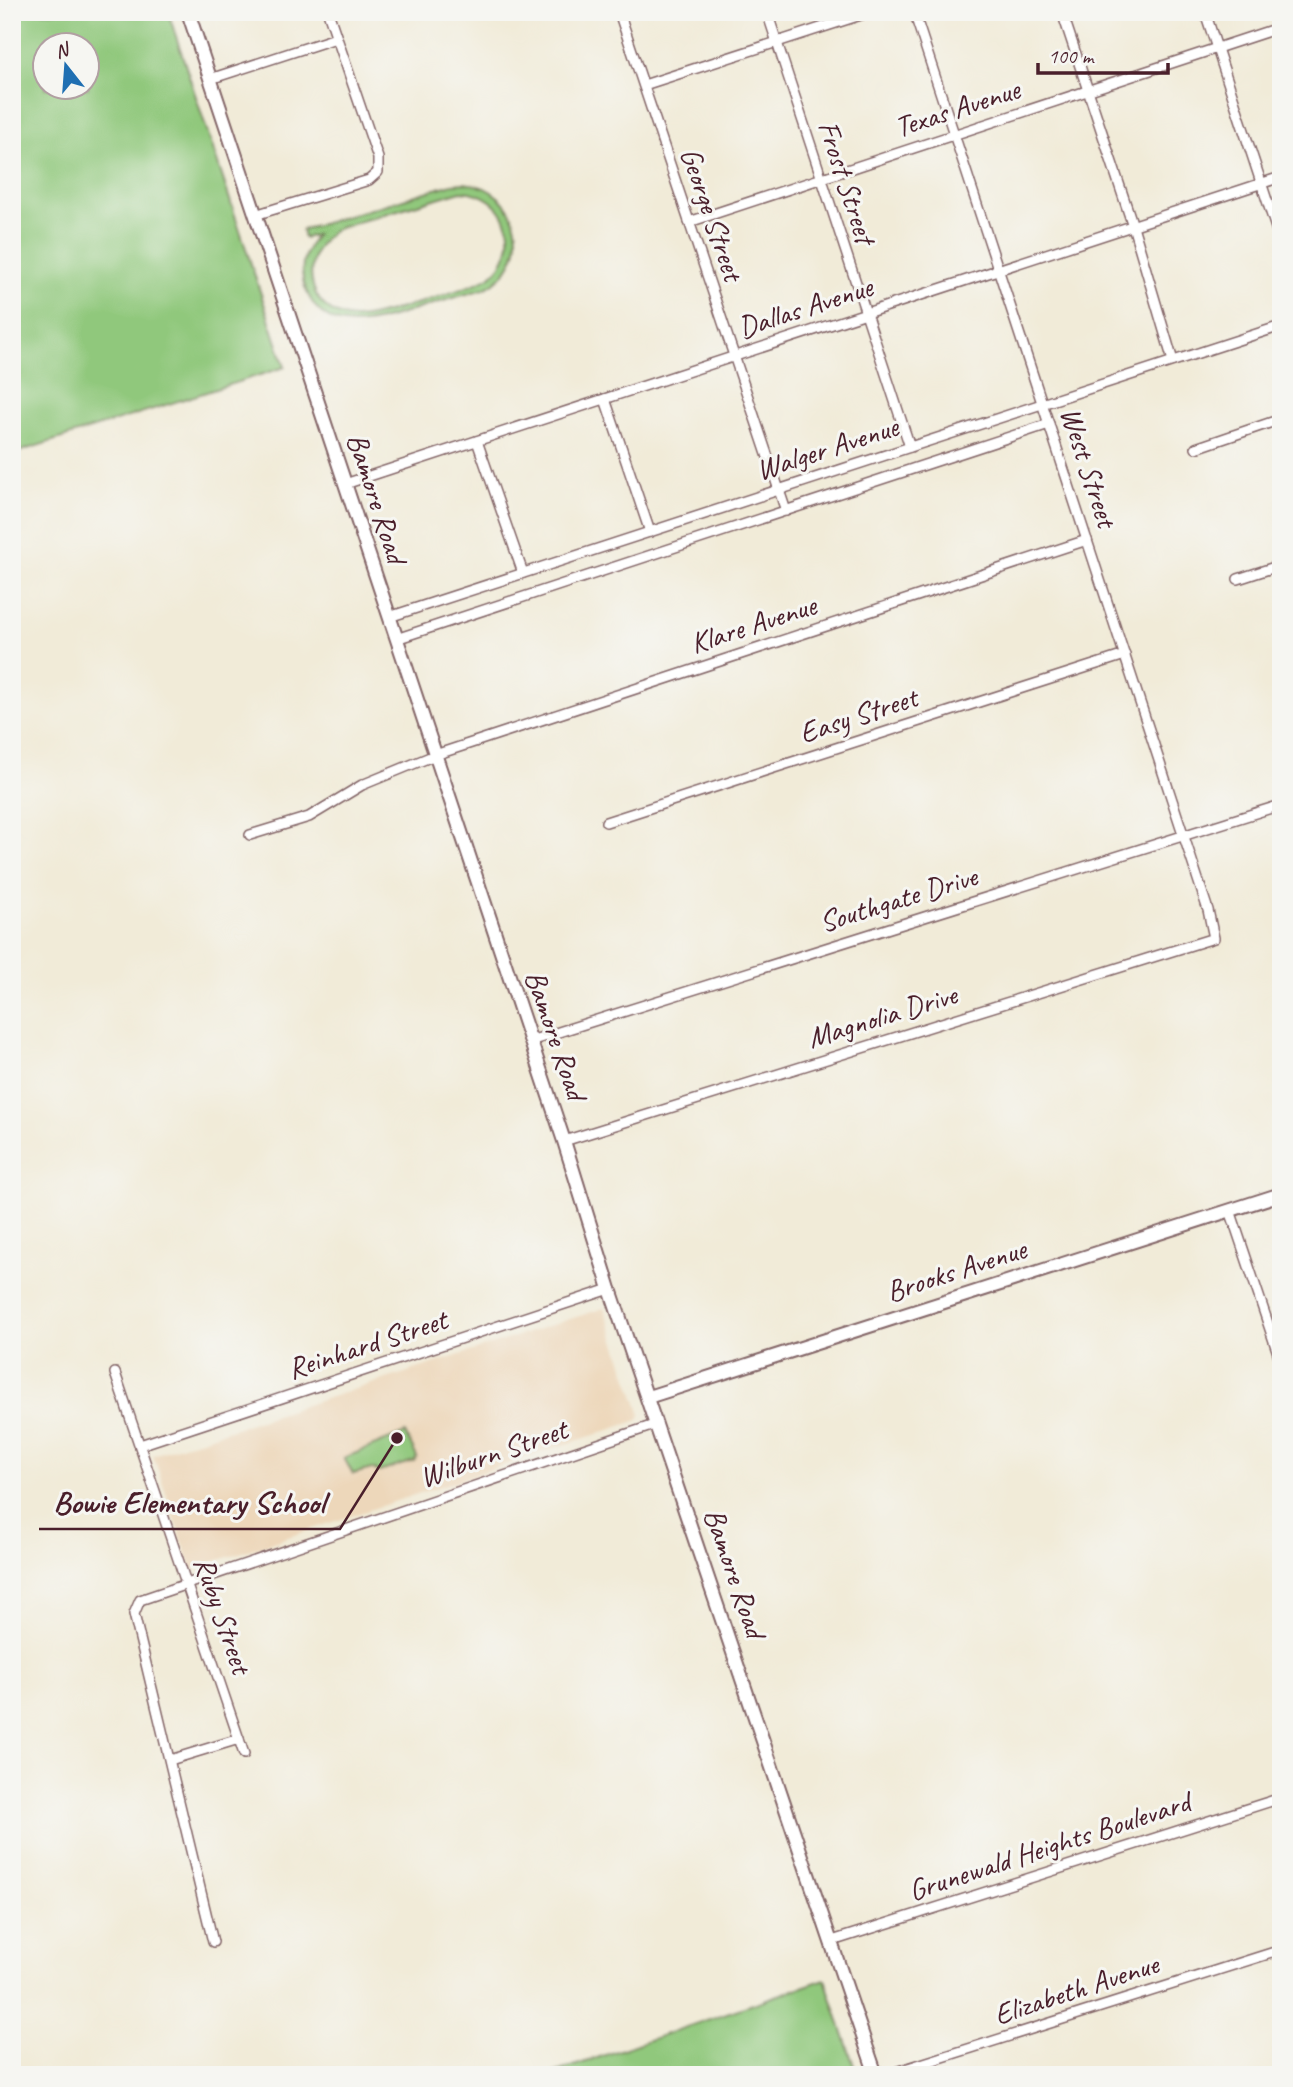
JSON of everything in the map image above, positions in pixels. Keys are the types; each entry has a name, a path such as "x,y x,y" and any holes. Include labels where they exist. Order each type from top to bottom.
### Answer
{"street":[{"name":"Bamore Road","path":"188,12 564,1141 610,1290 876,2075"},
{"path":"255,215 369,180 378,172 378,158 328,12"},
{"name":"George Street","path":"619,12 786,510"},
{"name":"Frost Street","path":"767,12 910,447"},
{"path":"643,85 870,12"},
{"name":"West Street","path":"914,12 1184,835 1214,938"},
{"path":"1062,12 1133,226 1173,361"},
{"path":"1205,12 1281,243"},
{"name":"Texas Avenue","path":"690,222 1281,27"},
{"path":"210,79 336,38"},
{"name":"Dallas Avenue","path":"345,484 1281,177"},
{"name":"Walger Avenue","path":"389,617 1281,326"},
{"path":"605,399 650,532"},
{"path":"1196,448 1281,419"},
{"name":"Walger Avenue","path":"396,639 1049,424"},
{"path":"477,441 523,573"},
{"name":"Klare Avenue","path":"250,835 309,817 362,785 435,755 1087,540"},
{"path":"1238,579 1281,565"},
{"name":"Easy Street","path":"606,822 1125,654"},
{"name":"Southgate Drive","path":"530,1041 1281,805"},
{"name":"Magnolia Drive","path":"564,1141 1214,938"},
{"name":"Brooks Avenue","path":"648,1397 1281,1194"},
{"path":"1230,1210 1281,1362"},
{"name":"Reinhard Street","path":"139,1445 610,1290"},
{"name":"Ruby Street","path":"115,1373 244,1754"},
{"name":"Wilburn Street","path":"213,1942 134,1614 140,1600 186,1582 657,1424"},
{"path":"170,1760 239,1739"},
{"name":"Grunewald Heights Boulevard","path":"832,1941 1281,1798"},
{"name":"Elizabeth Avenue","path":"886,2075 1281,1950"}],"shaded area":[{"path":"604,1308 641,1415 639,1420 192,1569 153,1455"}],"green space":[{"path":"12,12 168,12 285,367 12,454"},
{"path":"464,183 484,188 499,198 510,212 516,228 517,245 512,262 501,277 484,289 371,322 340,322 327,317 315,307 306,290 302,268 305,254 316,235 304,238 302,230 452,184","holes":["461,191 477,194 491,201 501,211 509,237 501,265 489,277 422,302 365,317 354,318 337,314 325,306 316,294 312,280 316,252 325,239 338,228"]},
{"path":"405,1433 417,1457 414,1461 379,1472 372,1469 353,1474 344,1458"},
{"path":"825,1979 857,2075 548,2075"}],"place":[{"name":"Bowie Elementary School","path":"397,1438"}]}
